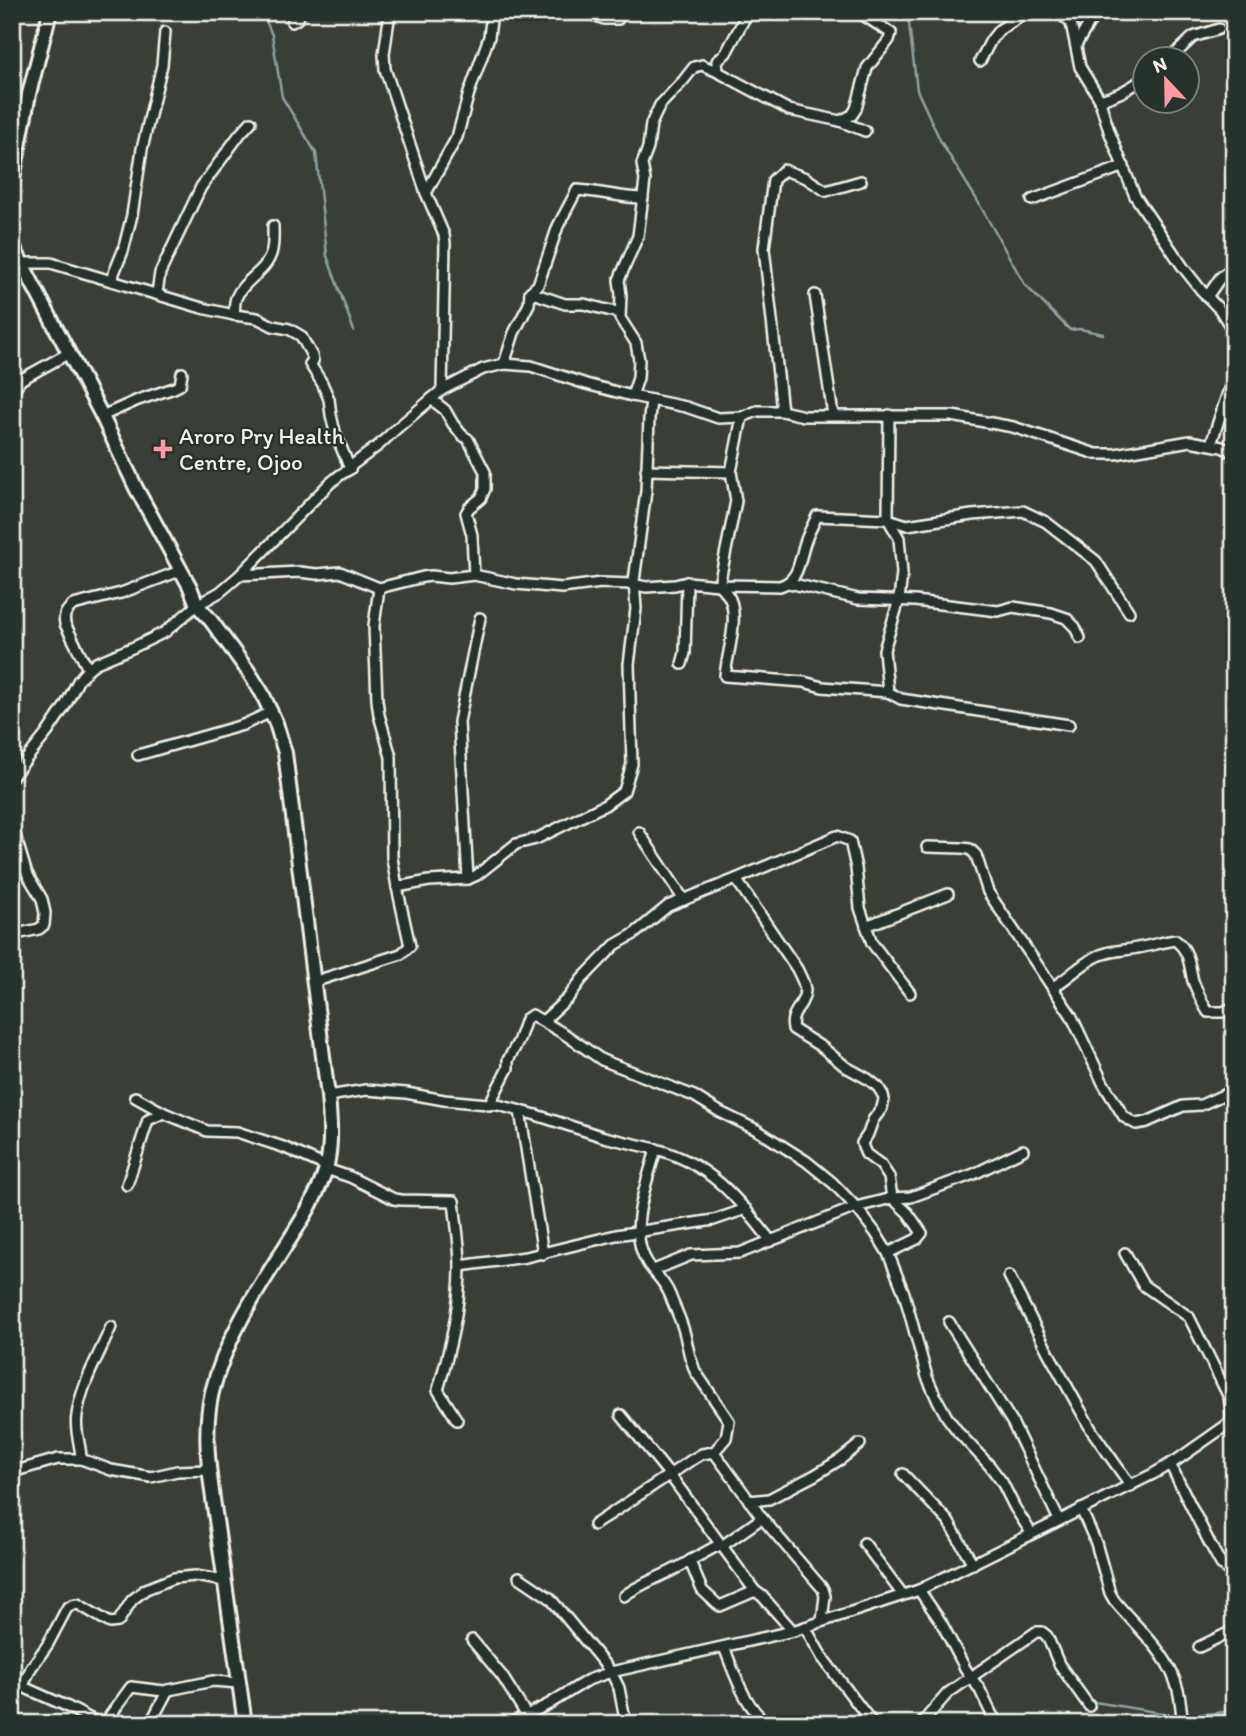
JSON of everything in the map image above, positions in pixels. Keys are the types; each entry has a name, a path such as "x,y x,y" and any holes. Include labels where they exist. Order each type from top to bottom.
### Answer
{"main road":[{"path":"12,184 29,94 50,12"},
{"path":"15,252 102,416 135,488 197,605 262,693 285,753 328,1096 330,1139 326,1167 304,1217 240,1321 218,1373 209,1411 210,1470 245,1724"}],"street":[{"path":"292,22 301,12"},
{"path":"390,12 384,64 445,243 442,390"},
{"path":"426,193 457,137 489,37 492,12"},
{"path":"584,12 604,19 618,19 622,12"},
{"path":"718,72 717,61 726,53 748,12"},
{"path":"840,121 852,115 856,109 867,68 889,40 891,33 855,12"},
{"path":"980,61 999,30 1027,12"},
{"path":"1058,12 1071,23"},
{"path":"1070,12 1080,67 1096,90 1135,196 1192,280 1226,318 1234,332"},
{"path":"1076,45 1096,12"},
{"path":"1183,46 1193,37 1219,29"},
{"path":"113,281 132,215 142,149 162,65 165,32"},
{"path":"632,396 638,378 639,360 636,343 621,321 619,313 619,280 638,236 645,180 642,164 648,148 651,124 657,110 694,67 702,65 718,72 789,110 840,121 865,131"},
{"path":"1100,100 1113,97 1130,88"},
{"path":"157,293 160,273 201,187 251,122"},
{"path":"1032,200 1124,166"},
{"path":"782,411 764,248 773,180 784,170 806,178 826,191 861,181"},
{"path":"504,364 514,333 529,304 530,292 538,285 558,226 577,190 643,198"},
{"path":"234,315 235,299 270,256 273,226"},
{"path":"15,252 202,308 257,318 302,336 312,356 313,361 310,364 324,385 335,432 350,469"},
{"path":"1207,297 1220,278 1234,266"},
{"path":"530,292 565,304 583,304 619,313"},
{"path":"815,295 833,415"},
{"path":"12,397 15,387 22,379 69,353"},
{"path":"12,777 47,733 88,669 164,632 197,605 220,592 329,484 442,390 483,369 504,364 531,366 586,384 686,407 718,418 742,417 757,411 865,417 952,416 1013,427 1096,454 1115,454 1190,441 1222,447 1234,453"},
{"path":"102,416 180,385 182,373"},
{"path":"1211,444 1234,374"},
{"path":"430,399 445,410 453,425 468,439 485,472 485,489 481,498 466,513 472,535 474,575"},
{"path":"397,887 429,881 468,880 516,844 536,839 606,805 624,791 632,764 629,664 636,609 634,581 646,491 651,400"},
{"path":"888,415 888,519 899,538 902,573 899,600 884,650 888,692"},
{"path":"719,586 736,501 731,472 742,417"},
{"path":"646,470 731,472"},
{"path":"240,575 340,572 379,588 423,577 474,575 516,584 562,588 601,583 653,587 687,582 719,586 780,586 794,578 805,541 817,516 888,519 908,525 972,515 1023,511 1046,522 1096,561 1129,612"},
{"path":"88,669 65,624 64,616 67,610 72,605 121,593 166,577 177,572 178,567"},
{"path":"682,664 685,653 687,582"},
{"path":"789,583 858,599 899,600 998,611 1013,607 1051,612 1066,618 1075,627 1080,638"},
{"path":"719,586 730,598 734,624 725,677 804,682 822,687 888,692 901,699 1069,725"},
{"path":"313,982 401,954 410,946 392,858 391,757 377,701 374,626 379,588"},
{"path":"468,880 459,722 480,618"},
{"path":"138,755 243,725 271,712"},
{"path":"12,824 26,871 46,913 44,925 39,929 12,935"},
{"path":"639,832 684,900"},
{"path":"543,1021 568,998 582,979 615,945 634,934 660,911 837,836 850,841 860,908 872,943 910,993"},
{"path":"928,847 970,849 976,855 988,892 1071,1015 1103,1083 1124,1117 1136,1124 1147,1122 1183,1106 1201,1105 1234,1090"},
{"path":"736,879 797,969 804,984 803,1000 792,1017 793,1029 823,1048 846,1068 878,1087 883,1095 882,1108 873,1120 862,1143 863,1147 866,1154 881,1165 890,1177 892,1198 908,1213 922,1233 917,1239 888,1253"},
{"path":"866,926 948,894"},
{"path":"1053,987 1091,959 1108,951 1175,940 1187,953 1193,981 1208,1012 1223,1012 1234,1007"},
{"path":"489,1105 508,1068 508,1060 526,1019 532,1015 602,1060 694,1096 757,1130 806,1161 856,1207 888,1253 904,1293 927,1377 936,1397 959,1433 1002,1482 1032,1534"},
{"path":"328,1096 366,1090 498,1105 604,1137 677,1154 709,1173 726,1187 771,1241"},
{"path":"135,1097 164,1113 207,1130 237,1132 283,1147 394,1199 454,1201 460,1266 457,1313 438,1390 457,1420"},
{"path":"520,1111 543,1254"},
{"path":"127,1185 148,1120 164,1113"},
{"path":"594,1525 668,1474 702,1454 714,1451 726,1438 729,1421 695,1371 668,1291 648,1263 639,1242 639,1216 656,1149"},
{"path":"654,1270 691,1255 740,1253 856,1207 892,1198 911,1197 974,1174 1023,1150"},
{"path":"460,1266 543,1254 637,1231 714,1220 746,1209"},
{"path":"509,1724 575,1687 611,1672 793,1631 919,1590 1131,1486 1170,1464 1233,1420 1229,1397 1189,1317 1143,1285 1125,1253"},
{"path":"1009,1276 1093,1431 1131,1486"},
{"path":"949,1322 1012,1422 1059,1520"},
{"path":"81,1459 81,1449 76,1436 76,1416 111,1327"},
{"path":"621,1415 755,1591 793,1631"},
{"path":"749,1501 769,1499 841,1460 860,1444"},
{"path":"714,1451 762,1518 823,1588 825,1596 822,1620"},
{"path":"12,1472 58,1459 81,1459 111,1470 151,1477 177,1471 210,1470"},
{"path":"1170,1464 1215,1554 1234,1576"},
{"path":"903,1474 948,1521 973,1564"},
{"path":"1081,1509 1096,1543 1114,1600 1150,1639 1170,1668 1178,1690 1183,1724"},
{"path":"624,1597 637,1587 722,1546 762,1518"},
{"path":"864,1543 903,1595"},
{"path":"691,1560 702,1590 717,1604 755,1591"},
{"path":"22,1688 67,1608 72,1605 78,1604 110,1623 118,1622 132,1600 146,1589 174,1577 195,1576 225,1581"},
{"path":"519,1577 550,1598 611,1672 619,1688 626,1724"},
{"path":"919,1590 941,1622 999,1724"},
{"path":"805,1627 822,1657 873,1724"},
{"path":"1199,1647 1234,1630"},
{"path":"921,1724 948,1693 1036,1632 1042,1632 1046,1636 1063,1671 1089,1706"},
{"path":"472,1640 502,1676 527,1716"},
{"path":"724,1647 743,1693 762,1719 769,1724"},
{"path":"12,1682 102,1724 131,1687 168,1690 213,1681 239,1683"},
{"path":"150,1724 168,1690"}],"waterway":[{"path":"262,12 272,35 282,97 316,153 327,256 354,331"},
{"path":"905,12 909,24 917,90 941,142 1025,285 1070,330 1080,329 1103,334"},
{"path":"1089,1701 1179,1716"},
{"path":"1185,1716 1234,1711"}],"place":[{"name":"Aroro Pry Health Centre, Ojoo","path":"163,449"}]}
